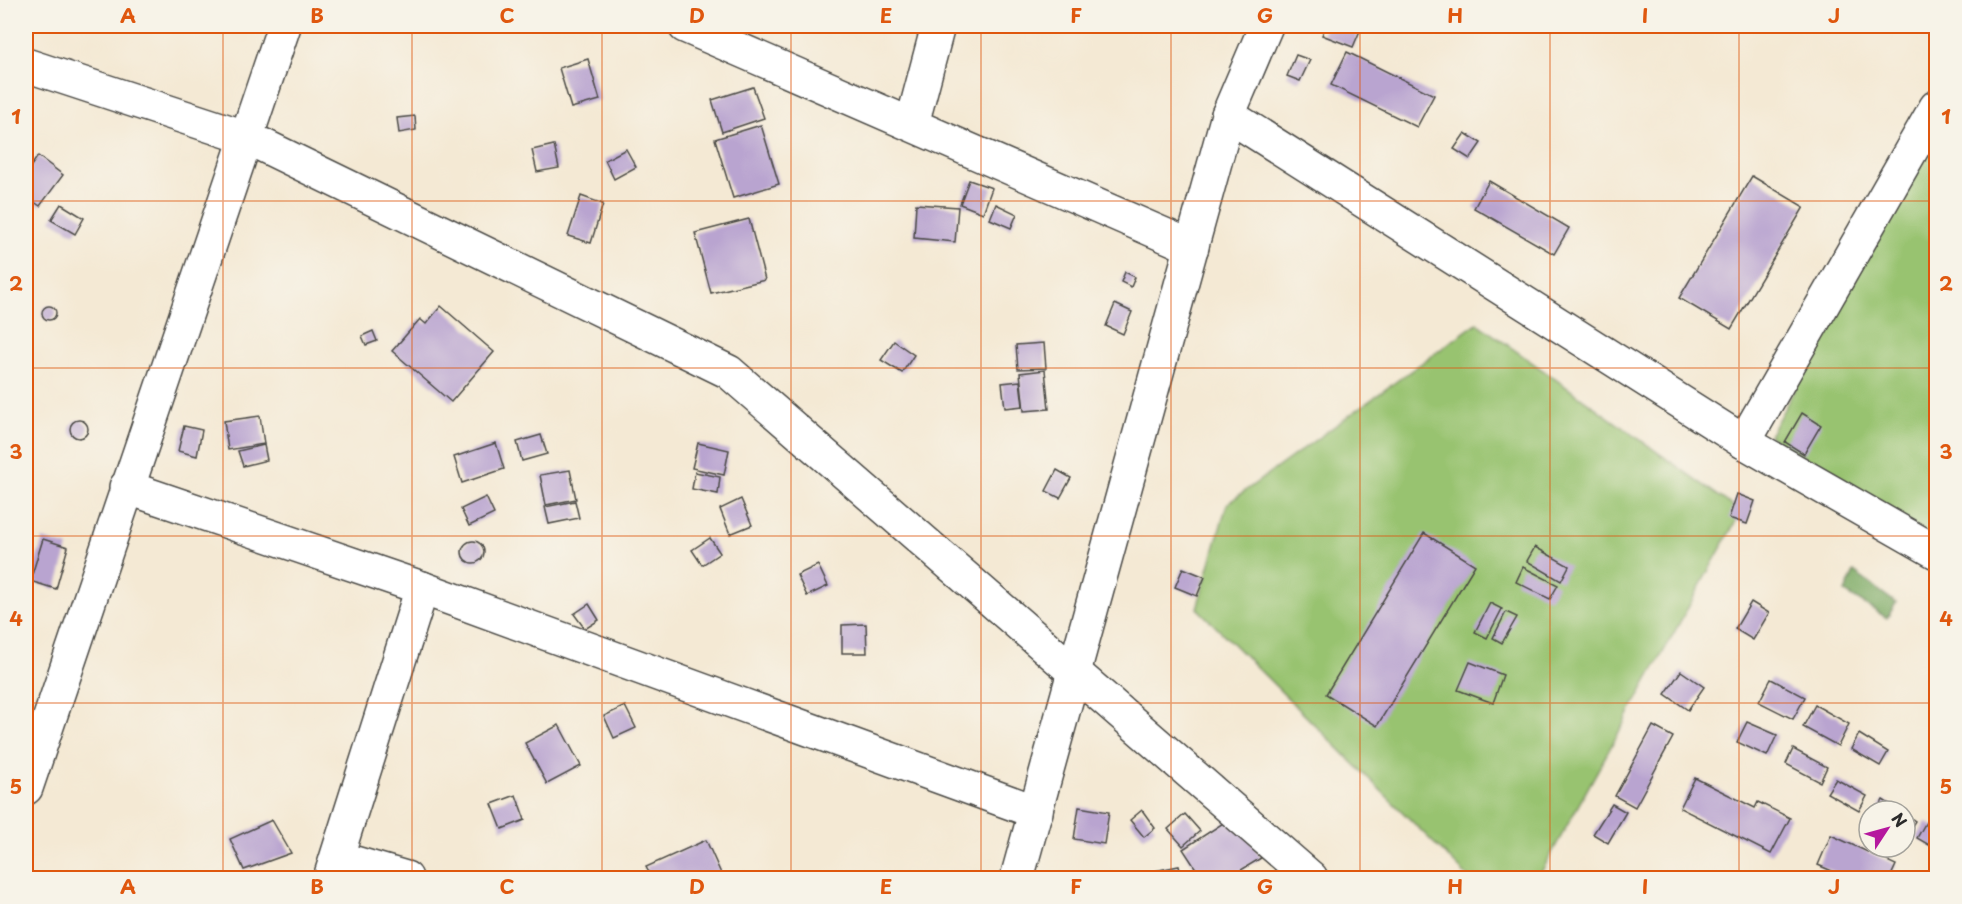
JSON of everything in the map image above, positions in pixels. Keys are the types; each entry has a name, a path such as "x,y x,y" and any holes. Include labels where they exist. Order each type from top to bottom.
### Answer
{"street":[{"path":"26,788 126,487 285,26"},
{"path":"685,26 1192,247"},
{"path":"912,124 938,26"},
{"path":"1017,879 1228,115 1266,26"},
{"path":"26,65 248,138 729,372 1311,879"},
{"path":"1744,442 1936,107"},
{"path":"1228,115 1744,442 1936,552"},
{"path":"126,487 422,588 1036,812"},
{"path":"406,879 334,868 422,588"}],"green space":[{"path":"1936,133 1936,540 1769,436"},
{"path":"1477,323 1741,512 1538,878 1469,878 1197,608 1227,504"},
{"path":"1854,572 1896,603 1887,618 1845,592"}],"building":[{"path":"1326,26 1362,26 1353,47 1322,35"},
{"path":"1347,52 1434,95 1417,127 1331,85"},
{"path":"1296,55 1310,60 1300,81 1287,76"},
{"path":"588,59 600,100 571,108 559,68"},
{"path":"753,87 764,118 722,132 712,100"},
{"path":"415,116 416,130 399,133 397,118"},
{"path":"761,125 779,184 733,198 715,139"},
{"path":"1465,133 1481,143 1470,159 1454,149"},
{"path":"554,145 559,168 537,172 532,150"},
{"path":"626,149 636,167 614,179 605,160"},
{"path":"38,156 63,175 40,206 26,196 26,173"},
{"path":"1752,176 1804,207 1731,329 1679,298"},
{"path":"969,180 992,188 983,213 960,204"},
{"path":"1489,181 1569,228 1554,254 1474,208"},
{"path":"581,196 603,204 591,243 568,236"},
{"path":"61,204 84,218 75,234 51,220"},
{"path":"916,204 958,207 955,242 914,238"},
{"path":"996,204 1017,214 1011,228 990,219"},
{"path":"749,219 765,280 711,293 695,233"},
{"path":"1125,272 1135,277 1131,287 1121,282"},
{"path":"1115,304 1132,312 1123,334 1106,326"},
{"path":"49,306 54,308 56,313 54,318 49,320 44,318 42,313 44,308"},
{"path":"441,306 494,352 451,402 392,351 420,319 426,324"},
{"path":"373,331 377,341 366,345 362,336"},
{"path":"894,341 914,355 902,373 881,360"},
{"path":"1044,343 1046,368 1018,369 1016,345"},
{"path":"1045,370 1049,409 1024,411 1020,373"},
{"path":"1020,381 1023,406 1005,408 1002,383"},
{"path":"1802,413 1821,425 1804,454 1785,442"},
{"path":"260,416 264,444 228,450 224,421"},
{"path":"79,420 85,423 88,429 85,435 79,438 73,435 70,429 73,423"},
{"path":"184,426 202,430 197,456 178,451"},
{"path":"541,435 547,454 522,461 517,442"},
{"path":"496,443 504,469 462,483 454,457"},
{"path":"698,443 729,450 724,475 692,468"},
{"path":"264,445 267,460 243,466 238,451"},
{"path":"570,470 576,499 546,505 540,475"},
{"path":"1057,470 1071,478 1060,498 1046,491"},
{"path":"695,472 720,477 718,494 692,489"},
{"path":"1737,494 1755,501 1747,524 1729,518"},
{"path":"486,497 494,514 469,526 461,509"},
{"path":"741,499 752,525 730,534 720,509"},
{"path":"575,501 579,518 549,524 545,507"},
{"path":"1424,533 1475,565 1377,726 1326,694"},
{"path":"710,538 720,553 702,565 692,550"},
{"path":"43,539 68,547 56,589 30,581"},
{"path":"469,541 477,541 484,548 484,556 477,563 469,563 462,556 462,548"},
{"path":"1535,547 1569,566 1561,581 1527,561"},
{"path":"818,565 828,586 807,596 797,575"},
{"path":"1523,567 1558,585 1550,599 1516,582"},
{"path":"1183,568 1205,577 1197,596 1175,587"},
{"path":"1751,602 1769,613 1753,640 1735,629"},
{"path":"1490,603 1502,609 1487,638 1475,632"},
{"path":"589,604 599,620 585,629 574,614"},
{"path":"1506,612 1517,617 1502,643 1493,638"},
{"path":"866,624 867,653 842,653 842,625"},
{"path":"1470,662 1503,675 1493,703 1458,690"},
{"path":"1681,671 1704,687 1688,710 1665,694"},
{"path":"1771,679 1805,697 1793,719 1759,702"},
{"path":"1815,705 1849,724 1838,746 1803,727"},
{"path":"625,706 636,728 614,738 604,716"},
{"path":"1747,722 1777,735 1767,756 1737,742"},
{"path":"559,725 581,766 547,784 525,743"},
{"path":"1653,726 1673,737 1635,807 1615,796"},
{"path":"1859,734 1888,752 1880,766 1851,749"},
{"path":"1793,749 1827,767 1820,782 1786,764"},
{"path":"1695,778 1755,808 1758,802 1790,818 1771,854 1680,808"},
{"path":"1836,779 1867,796 1865,799 1857,799 1857,810 1827,793"},
{"path":"516,795 525,820 502,829 492,804"},
{"path":"1612,804 1626,812 1608,843 1593,834"},
{"path":"1079,807 1109,812 1104,844 1074,839"},
{"path":"1142,810 1155,828 1144,837 1130,820"},
{"path":"1185,814 1200,831 1183,846 1168,829"},
{"path":"1234,816 1261,858 1228,878 1202,878 1183,849"},
{"path":"272,820 291,853 244,870 230,839"},
{"path":"1926,822 1936,828 1936,849 1917,838"},
{"path":"1831,835 1857,847 1857,859 1883,859 1896,865 1890,878 1848,878 1818,865"},
{"path":"706,840 723,878 652,878 646,867"},
{"path":"1179,866 1182,878 1151,878 1149,872"}]}
